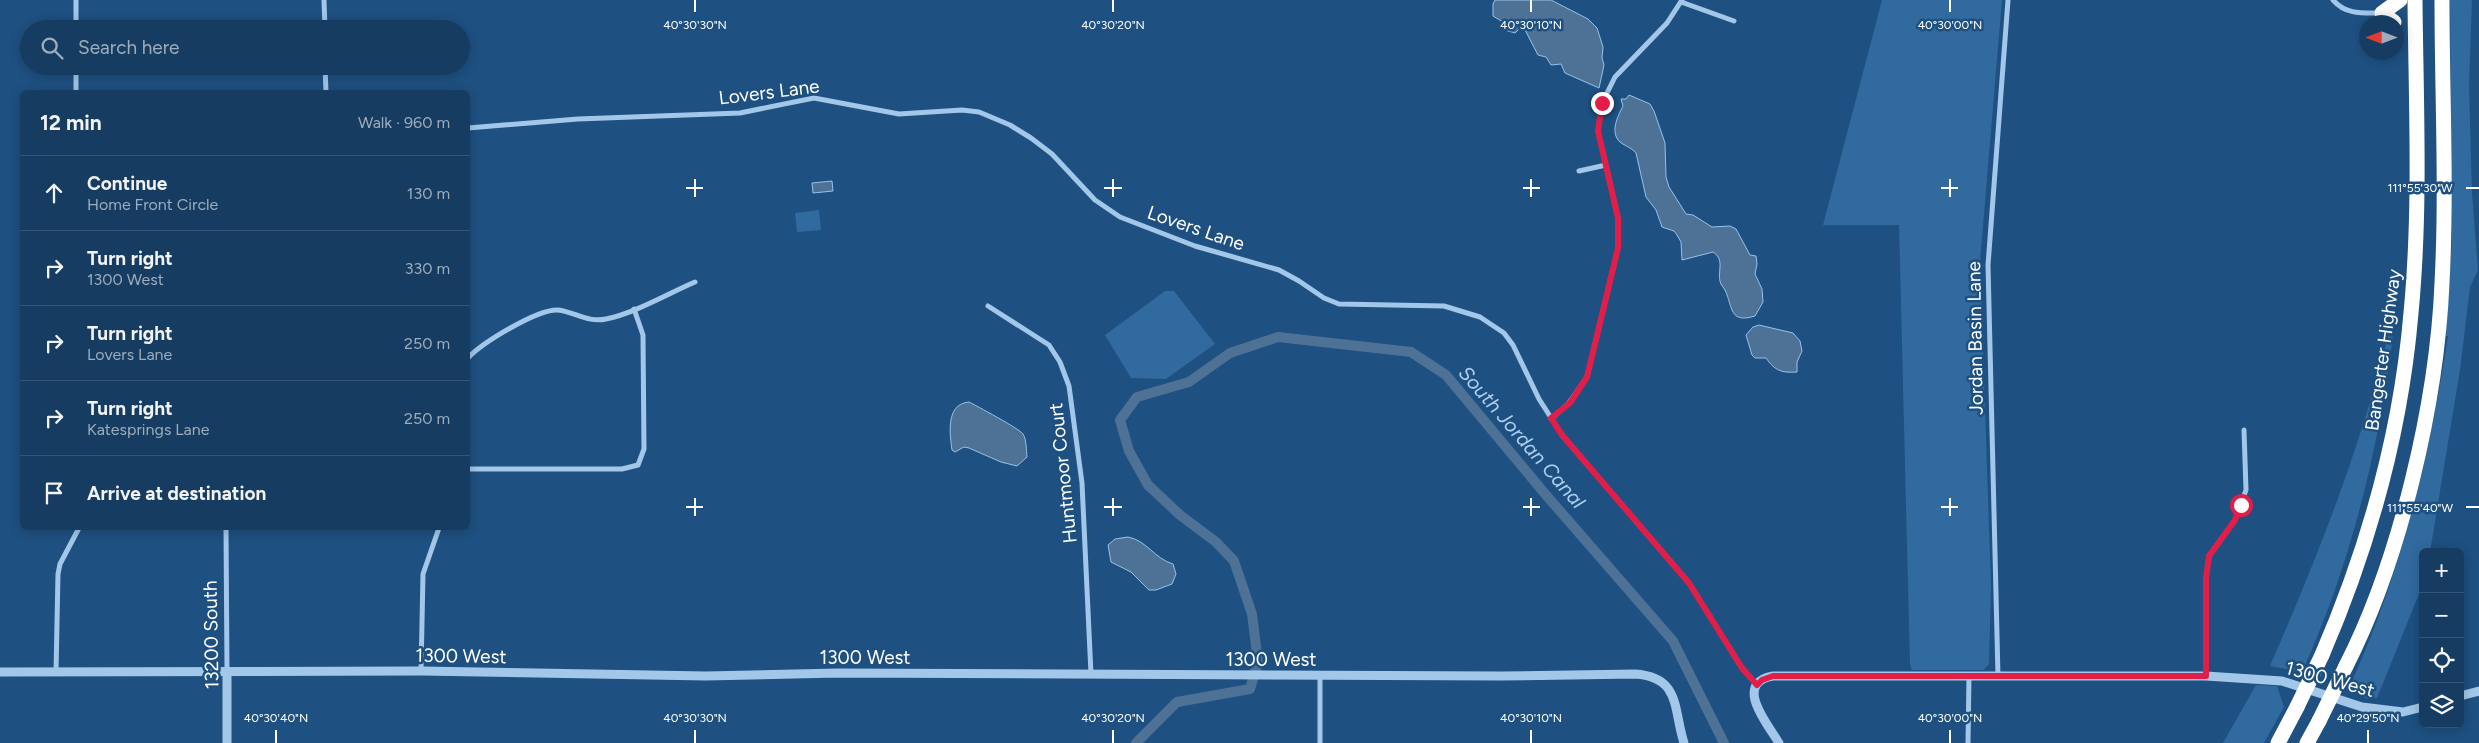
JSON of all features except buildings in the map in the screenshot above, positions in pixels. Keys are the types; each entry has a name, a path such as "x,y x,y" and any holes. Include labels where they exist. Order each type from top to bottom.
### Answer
{"highway":[{"path":"2385,15 2382,13 2400,0"},
{"name":"Bangerter Highway","path":"2278,743 2322,655 2361,557 2377,503 2400,403 2411,315 2416,251 2415,0"},
{"path":"2307,743 2346,666 2380,584 2398,528 2419,445 2436,348 2442,285 2442,0"},
{"path":"2404,32 2416,54"}],"street":[{"path":"76,0 76,20"},
{"path":"324,0 325,20"},
{"name":"Jordan Basin Lane","path":"1998,676 1988,265 2008,0"},
{"path":"2332,0 2338,6 2353,13 2382,13"},
{"path":"1551,418 1570,403 1587,377 1619,239 1618,218 1600,140 1598,122 1605,94 1615,77 1667,23 1681,1 1734,21"},
{"path":"76,75 76,90"},
{"path":"325,75 326,90"},
{"name":"Lovers Lane","path":"470,128 578,119 740,113 814,98 899,114 962,110 986,114 1021,131 1042,146 1095,200 1120,218 1195,246 1279,270 1324,298 1339,304 1444,306 1468,312 1489,321 1504,333 1513,345 1551,418 1562,435 1689,583 1742,668 1757,685"},
{"path":"1579,171 1606,165"},
{"path":"470,356 482,346 545,312 558,310 585,320 617,316 695,282"},
{"name":"Huntmoor Court","path":"988,306 1049,345 1060,362 1069,386 1082,483 1091,674"},
{"path":"470,469 622,469 638,465 644,449 643,335 634,308"},
{"path":"2206,676 2206,578 2209,556 2235,520 2246,490 2244,430"},
{"path":"56,672 58,574 60,564 77,530"},
{"name":"13200 South","path":"226,530 228,743"},
{"path":"421,671 422,574 438,530"},
{"name":"1300 West","path":"0,672 421,671 706,676 838,673 1320,676 1643,674 1662,681 1671,691 1684,743"},
{"path":"1320,676 1320,743"},
{"name":"1300 West","path":"1757,685 1762,680 1773,676 2206,676 2282,681 2368,708 2403,712 2419,708"},
{"path":"1968,743 1969,676"},
{"path":"1757,685 1754,696 1756,706 1779,743"},
{"path":"2464,695 2479,690"}],"shaded area":[{"path":"1495,0 1551,0 1588,19 1597,28 1603,47 1602,58 1604,65 1599,88 1565,73 1561,64 1551,65 1546,57 1538,55 1524,28 1520,28 1515,33 1505,30 1503,22 1493,16"},
{"path":"1882,0 2002,0 1980,262 1991,585 1989,664 1984,670 1912,670 1910,665 1899,225 1823,225"},
{"path":"2450,0 2472,0 2469,85 2472,193 2478,270 2470,287 2460,370 2431,548 2419,548 2419,594 2377,698 2368,699 2360,696 2353,679 2386,596 2400,554 2423,468 2448,336 2446,336 2452,236"},
{"path":"1629,95 1650,104 1654,111 1665,143 1666,177 1669,187 1686,214 1693,215 1712,227 1730,226 1736,229 1750,255 1756,256 1755,274 1762,289 1763,302 1755,316 1740,318 1733,312 1721,284 1720,263 1717,255 1713,252 1682,260 1681,242 1677,235 1674,231 1662,227 1656,210 1646,197 1636,153 1619,141 1615,133 1616,123 1623,106 1621,99 1626,99"},
{"path":"832,181 833,191 813,193 812,183"},
{"path":"819,210 821,230 797,232 795,213"},
{"path":"1165,291 1174,291 1215,344 1166,379 1131,378 1105,335"},
{"path":"1759,325 1793,333 1800,341 1802,351 1797,362 1797,372 1779,370 1766,358 1755,358 1752,355 1746,335 1753,327"},
{"path":"2388,336 2393,337 2387,380 2370,466 2348,550 2334,592 2302,672 2270,666 2321,544 2351,462"},
{"path":"969,402 1006,422 1023,434 1027,457 1017,466 1001,462 969,448 964,447 955,452 952,450 950,429 953,414 961,404"},
{"path":"1128,537 1140,542 1167,562 1173,564 1176,574 1172,584 1156,590 1149,590 1131,572 1111,562 1108,545 1115,539"},
{"path":"2256,685 2277,686 2284,707 2264,743 2223,743"}],"waterway":[{"name":"South Jordan Canal","path":"1136,743 1177,702 1250,689 1258,662 1252,614 1234,561 1216,542 1180,515 1148,485 1129,451 1120,420 1137,397 1189,382 1230,353 1278,337 1411,352 1446,375 1546,495 1673,641 1724,743"}],"route":[{"path":"1602,103 1599,112 1598,131 1618,218 1618,248 1587,377 1570,403 1551,418 1562,435 1689,583 1742,668 1757,685 1762,680 1773,676 2206,676 2206,578 2209,556 2235,520 2241,505"}]}
